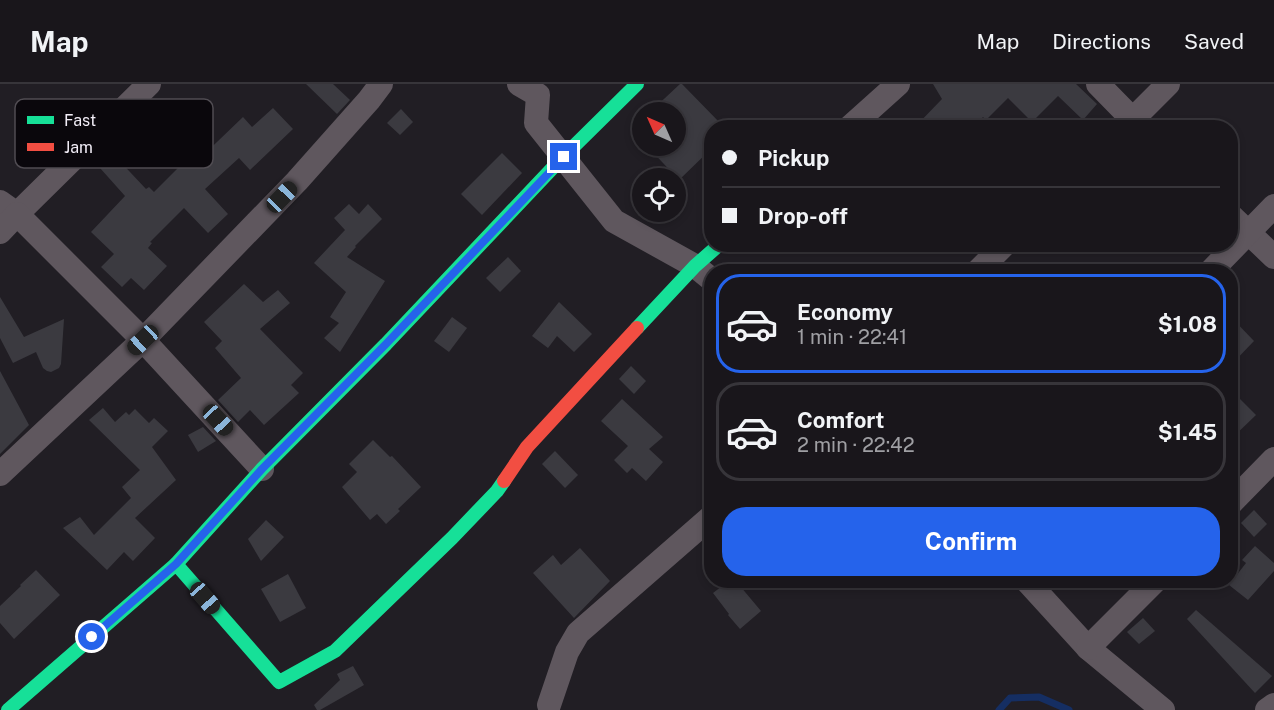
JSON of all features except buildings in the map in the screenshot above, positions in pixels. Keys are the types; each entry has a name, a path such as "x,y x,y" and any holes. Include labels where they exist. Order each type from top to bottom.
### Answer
{"street":[{"path":"132,99 149,84"},
{"path":"0,474 143,340 297,181 381,84"},
{"path":"176,564 279,682 336,651 497,491 527,447 703,273 614,221 536,123 538,95 519,84"},
{"path":"8,710 176,564 262,469 637,84"},
{"path":"858,120 898,84"},
{"path":"1098,84 1129,120"},
{"path":"1137,120 1168,84"},
{"path":"0,232 9,208 54,168"},
{"path":"1238,243 1274,206"},
{"path":"9,208 143,340 262,469"},
{"path":"1238,223 1274,257"},
{"path":"985,264 997,252"},
{"path":"1218,264 1229,252"},
{"path":"1238,496 1274,459"},
{"path":"549,705 567,652 578,633 704,523"},
{"path":"1033,588 1088,648 1164,710"},
{"path":"1088,648 1148,588"},
{"path":"1268,710 1274,705"}],"waterway":[{"path":"999,710 1010,698 1039,697 1069,710"}],"traffic: fast":[{"path":"176,564 262,469 386,344 563,157 637,84"},
{"path":"637,328 711,252"},
{"path":"8,710 176,564 279,682 335,651 452,538 504,481"}],"traffic: jam":[{"path":"504,481 527,447 637,328"}],"route":[{"path":"92,637 176,564 262,469 386,344 564,157"}]}
